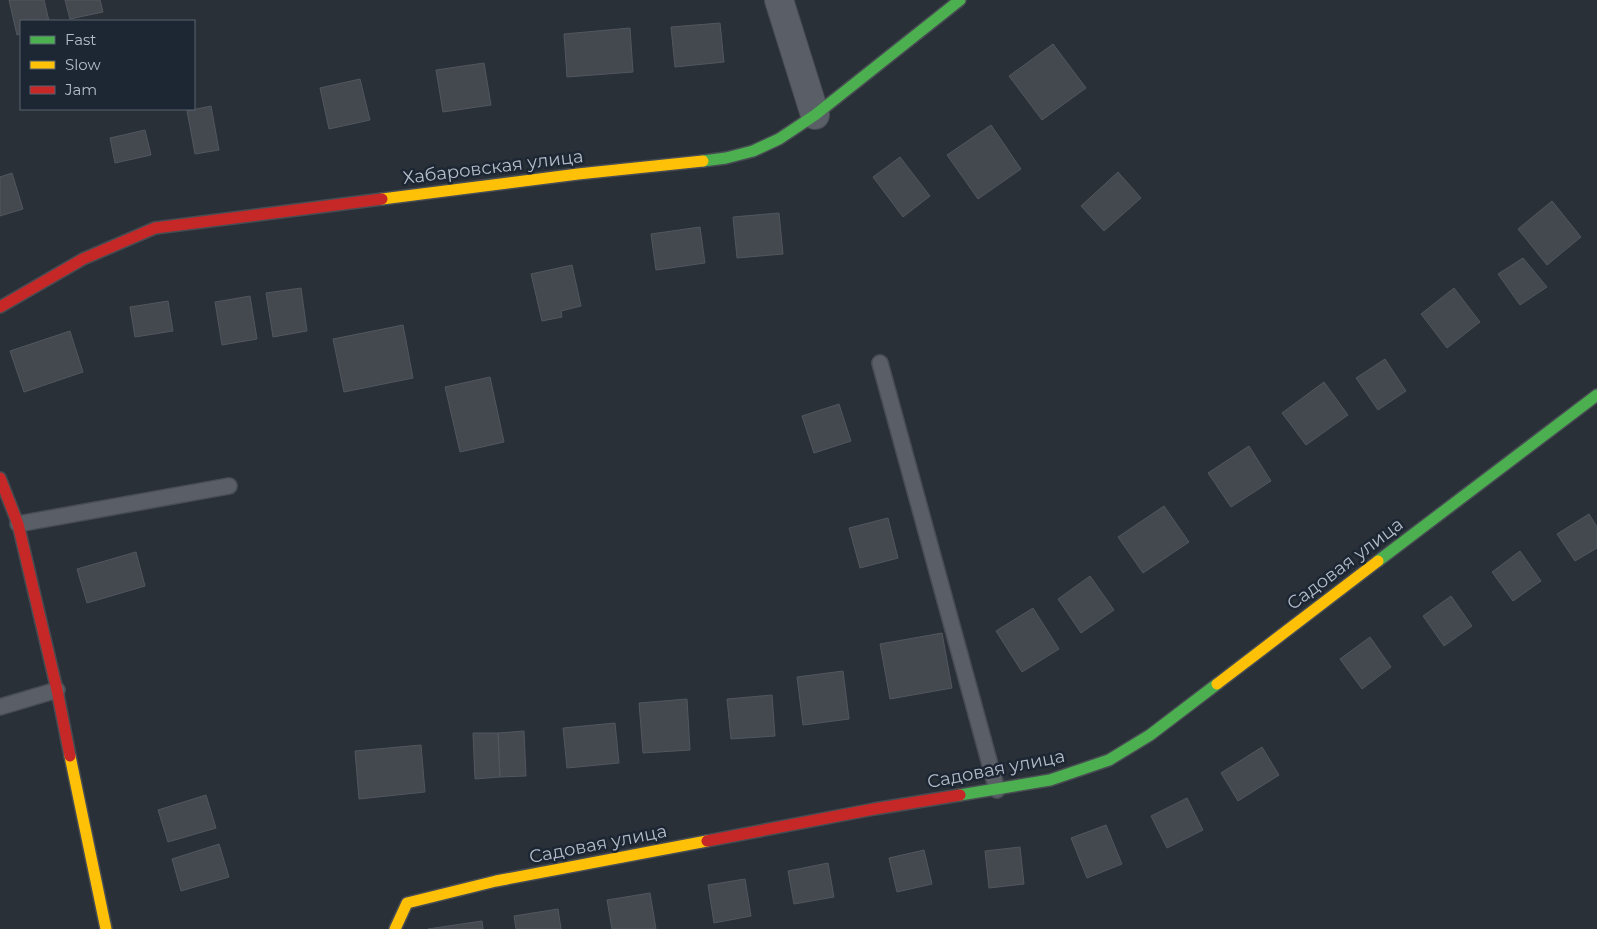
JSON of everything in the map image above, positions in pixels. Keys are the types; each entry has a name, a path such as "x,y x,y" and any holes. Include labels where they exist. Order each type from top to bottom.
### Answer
{"street":[{"path":"779,0 815,115"},
{"name":"Хабаровская улица","path":"0,307 83,258 155,228 578,174 726,158 753,151 779,140 815,115 960,0"},
{"name":"Садовая улица","path":"395,929 407,903 496,881 874,809 1050,780 1109,760 1150,735 1597,395"},
{"path":"0,478 18,524 57,690 106,929"}],"lane":[{"path":"880,362 997,790"},
{"path":"18,524 229,486"},
{"path":"0,707 57,690"}],"building":[{"path":"9,0 44,0 49,20 20,20 20,34 17,35"},
{"path":"65,0 100,0 103,12 70,19"},
{"path":"720,23 724,62 675,67 671,27"},
{"path":"630,28 633,72 567,77 564,34"},
{"path":"1053,44 1086,88 1042,120 1009,76"},
{"path":"484,63 491,105 443,112 436,70"},
{"path":"360,79 370,120 329,129 320,88"},
{"path":"211,106 219,150 195,154 187,111"},
{"path":"991,125 1021,169 978,199 947,155"},
{"path":"145,130 151,155 115,163 110,138"},
{"path":"900,157 930,196 903,217 873,177"},
{"path":"1118,172 1141,198 1104,231 1081,206"},
{"path":"12,173 23,209 0,216 0,177"},
{"path":"1552,201 1581,237 1547,265 1518,229"},
{"path":"779,213 783,254 737,258 733,217"},
{"path":"700,227 705,263 656,270 651,234"},
{"path":"1523,258 1547,287 1520,305 1498,274"},
{"path":"572,265 581,306 561,311 562,317 542,321 531,274"},
{"path":"301,288 307,331 273,337 266,293"},
{"path":"1454,288 1480,322 1447,348 1421,314"},
{"path":"250,296 257,339 222,345 215,302"},
{"path":"168,301 173,331 135,337 130,307"},
{"path":"403,325 413,378 344,392 333,339"},
{"path":"70,331 83,372 24,392 10,351"},
{"path":"1385,359 1406,391 1378,410 1356,378"},
{"path":"490,377 504,442 460,452 445,387"},
{"path":"1324,382 1348,415 1306,445 1282,413"},
{"path":"839,404 851,441 814,453 802,416"},
{"path":"1249,446 1271,481 1231,507 1208,473"},
{"path":"1164,506 1189,542 1143,573 1118,537"},
{"path":"1589,514 1597,527 1597,548 1575,561 1557,534"},
{"path":"888,518 898,558 860,568 849,528"},
{"path":"1520,551 1541,581 1513,601 1492,572"},
{"path":"136,552 145,586 87,603 77,569"},
{"path":"1090,576 1114,610 1081,633 1058,599"},
{"path":"1451,596 1472,626 1444,646 1423,616"},
{"path":"1033,608 1059,649 1022,672 996,631"},
{"path":"942,633 952,688 890,699 880,644"},
{"path":"1370,637 1391,667 1362,689 1340,659"},
{"path":"843,671 849,719 803,725 797,677"},
{"path":"772,695 775,736 731,739 727,699"},
{"path":"687,699 690,750 643,753 639,703"},
{"path":"615,723 619,763 567,768 563,728"},
{"path":"524,731 526,776 500,777 498,733"},
{"path":"473,733 498,733 500,777 475,779"},
{"path":"421,745 425,792 359,799 355,751"},
{"path":"1262,747 1279,775 1238,801 1221,773"},
{"path":"206,795 216,828 168,842 158,810"},
{"path":"1187,798 1203,830 1167,848 1151,816"},
{"path":"1106,825 1122,864 1087,878 1071,838"},
{"path":"219,844 229,877 181,891 172,859"},
{"path":"1020,847 1024,884 989,888 985,851"},
{"path":"924,850 932,884 897,892 889,858"},
{"path":"828,863 834,897 794,904 788,871"},
{"path":"745,879 751,916 714,923 708,885"},
{"path":"650,893 656,929 612,929 607,900"},
{"path":"558,909 561,929 516,929 514,916"},
{"path":"482,921 483,929 428,929"}],"traffic: fast":[{"path":"703,161 726,158 753,151 779,139 815,115 960,0"},
{"path":"1378,561 1597,395"},
{"path":"960,795 1050,780 1109,760 1150,735 1217,684"}],"traffic: slow":[{"path":"382,199 578,174 703,161"},
{"path":"1217,684 1378,561"},
{"path":"70,756 106,929"},
{"path":"395,929 407,903 496,881 707,841"}],"traffic: jam":[{"path":"0,307 83,259 155,228 382,199"},
{"path":"0,478 18,524 57,690 70,756"},
{"path":"707,841 874,809 960,795"}]}
